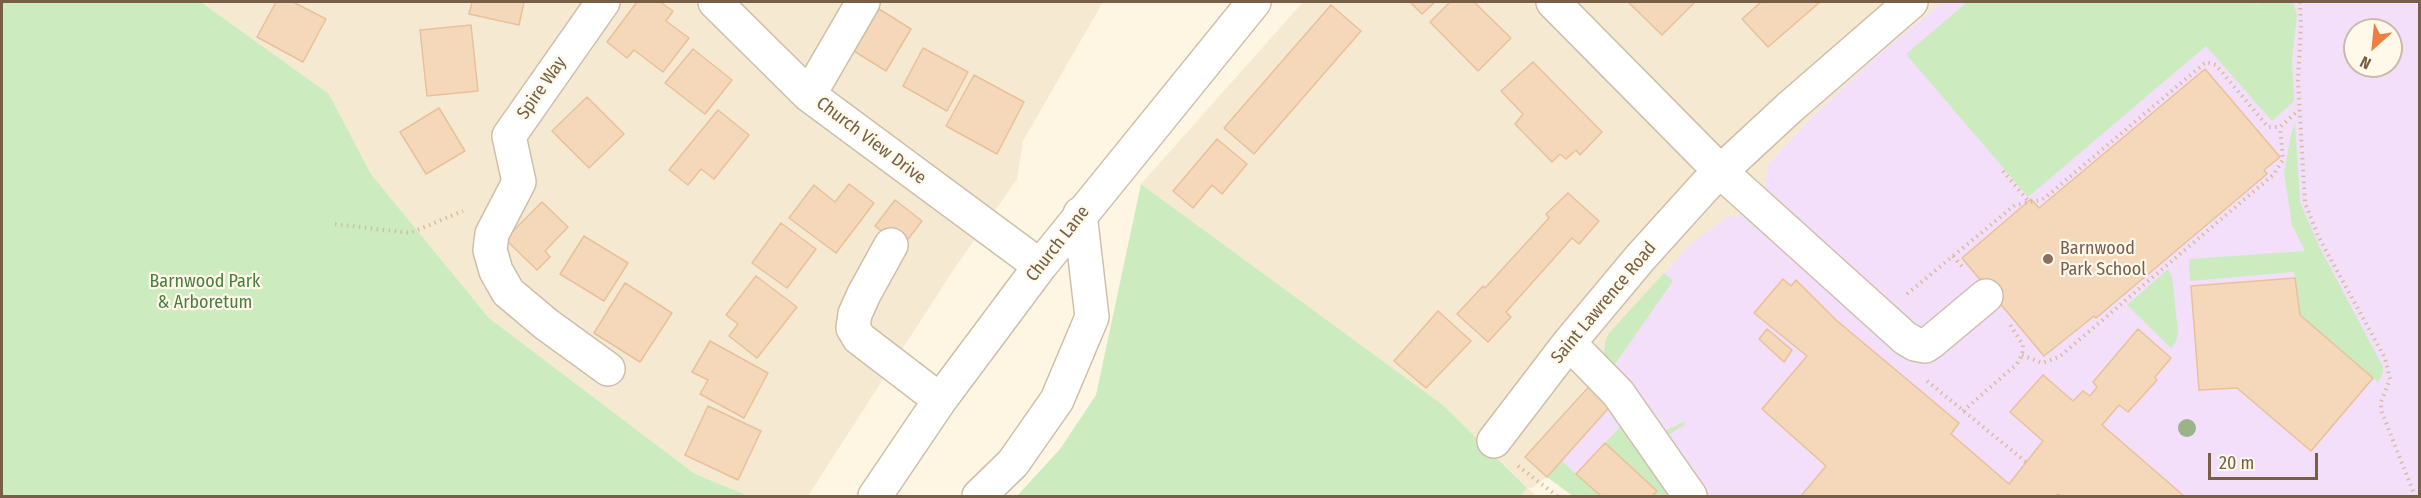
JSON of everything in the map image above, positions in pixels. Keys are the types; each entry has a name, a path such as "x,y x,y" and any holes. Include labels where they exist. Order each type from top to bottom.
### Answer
{"street":[{"name":"Spire Way","path":"603,2 509,136 519,182 492,234 490,250 496,271 508,292 608,369"},
{"name":"Church View Drive","path":"715,2 809,94 1040,266"},
{"path":"809,94 863,2"},
{"name":"Church Lane","path":"875,496 940,400 1040,266 1254,2"},
{"path":"1553,2 1720,171 1905,338 1915,344 1925,346 1986,296"},
{"name":"Saint Lawrence Road","path":"1494,441 1569,343 1640,258 1720,171 1911,2"},
{"path":"980,496 1013,463 1058,400 1092,317 1080,214"},
{"path":"891,245 864,294 855,314 853,327 859,338 940,400"},
{"path":"1569,343 1601,373 1618,393 1690,496"}],"path":[{"path":"2300,2 2299,110 2305,202 2318,236 2385,358 2390,379 2381,402 2381,410 2415,496"},
{"path":"1882,317 2015,205 2047,196 2206,62 2216,65 2263,123 2274,129 2280,127 2299,110"},
{"path":"2022,355 2042,363 2059,357 2273,175 2283,160 2280,127"},
{"path":"2003,171 2029,202"},
{"path":"335,224 410,232 464,210"},
{"path":"1494,441 1516,464 1557,496"}],"shaded area":[{"path":"201,2 1103,2 1023,141 1017,179 950,275 808,496 749,496 695,474 489,318 371,174 329,94"},
{"path":"1303,2 1942,2 1876,57 1814,115 1768,164 1765,188 1736,217 1689,246 1609,333 1604,352 1607,363 1526,457 1547,477 1532,488 1528,488 1536,496 1520,496 1527,488 1443,405 1141,184"},
{"name":"Barnwood Park School","path":"1942,2 2419,2 2419,496 1573,496 1547,477 1613,403 1604,352 1609,333 1689,246 1728,216 1736,217 1765,188 1768,164 1814,115 1876,57"}],"green space":[{"name":"Barnwood Park & Arboretum","path":"2,2 201,2 329,94 371,174 489,318 695,474 749,496 2,496"},
{"path":"1967,2 2259,2 2254,6 2261,2 2293,2 2297,15 2292,59 2294,101 2272,121 2206,46 2028,197 1906,54"},
{"path":"2295,123 2300,202 2319,246 2383,367 2383,373 2378,382 2300,315 2294,272 2190,281 2189,259 2305,251 2292,225 2284,173"},
{"path":"1141,184 1443,405 1527,488 1520,496 1017,496 1060,449 1096,395"},
{"path":"2168,269 2172,277 2178,331 2176,342 2171,348 2127,305"},
{"path":"1664,273 1673,281 1615,364 1663,432 1685,421 1684,425 1662,439 1607,363 1604,352 1609,333"},
{"path":"1623,424 1679,496 1652,496 1657,490 1605,443"},
{"path":"1562,461 1601,496 1573,496 1547,477"}],"building":[{"path":"276,2 293,2 326,19 303,62 257,37"},
{"path":"472,2 524,2 519,25 469,14"},
{"path":"637,2 660,2 673,11 666,21 689,38 663,72 634,50 627,58 607,42"},
{"path":"1410,2 1435,2 1422,14"},
{"path":"1450,2 1474,2 1511,38 1478,71 1430,22"},
{"path":"1628,2 1695,2 1662,35"},
{"path":"1761,2 1820,2 1768,47 1742,19"},
{"path":"1331,5 1361,31 1254,154 1224,128"},
{"path":"879,9 911,29 886,71 854,51"},
{"path":"471,25 478,91 427,96 420,30"},
{"path":"923,48 968,72 947,111 903,86"},
{"path":"693,49 732,80 705,114 665,83"},
{"path":"1533,62 1602,132 1580,155 1576,150 1566,159 1560,154 1552,162 1515,124 1523,114 1501,91"},
{"path":"2205,69 2280,157 2264,170 2267,174 2096,318 2094,316 2044,356 1962,258 2031,199 2039,208"},
{"path":"974,75 1024,102 997,154 946,126"},
{"path":"587,97 624,134 589,168 552,131"},
{"path":"439,108 465,151 426,174 400,132"},
{"path":"718,110 749,135 714,179 701,169 688,185 669,170"},
{"path":"1217,139 1247,164 1222,194 1212,185 1193,208 1173,191"},
{"path":"849,184 874,203 836,253 789,218 814,185 835,202"},
{"path":"1568,193 1599,221 1579,244 1572,238 1506,312 1511,317 1488,342 1457,314 1483,286 1485,288 1549,218 1546,214"},
{"path":"895,200 922,221 902,247 875,226"},
{"path":"542,202 568,227 545,251 550,257 537,270 505,239"},
{"path":"781,223 816,249 787,288 752,263"},
{"path":"584,236 628,263 604,301 560,274"},
{"path":"756,276 797,307 757,358 729,336 738,324 726,315"},
{"path":"2295,278 2300,315 2373,378 2311,451 2237,388 2199,390 2191,286"},
{"path":"1783,279 1791,286 1796,280 1836,320 1959,423 1951,434 2009,484 2043,441 2010,412 2043,375 2073,401 2083,391 2090,396 2097,387 2093,382 2138,329 2171,358 2155,377 2157,380 2128,412 2119,405 2102,425 2184,496 2061,496 2058,494 2056,496 1801,496 1826,466 1762,409 1807,356 1754,313"},
{"path":"625,283 672,313 640,362 594,333"},
{"path":"1438,311 1471,341 1426,388 1394,361"},
{"path":"1767,329 1792,350 1784,362 1759,339"},
{"path":"710,341 768,373 744,418 700,394 708,380 692,372"},
{"path":"1592,383 1613,403 1547,477 1525,457"},
{"path":"708,406 761,431 738,480 685,455"},
{"path":"1605,443 1657,491 1652,496 1601,496 1576,474"}],"place":[{"name":"Barnwood Park School","path":"2048,259"}]}
